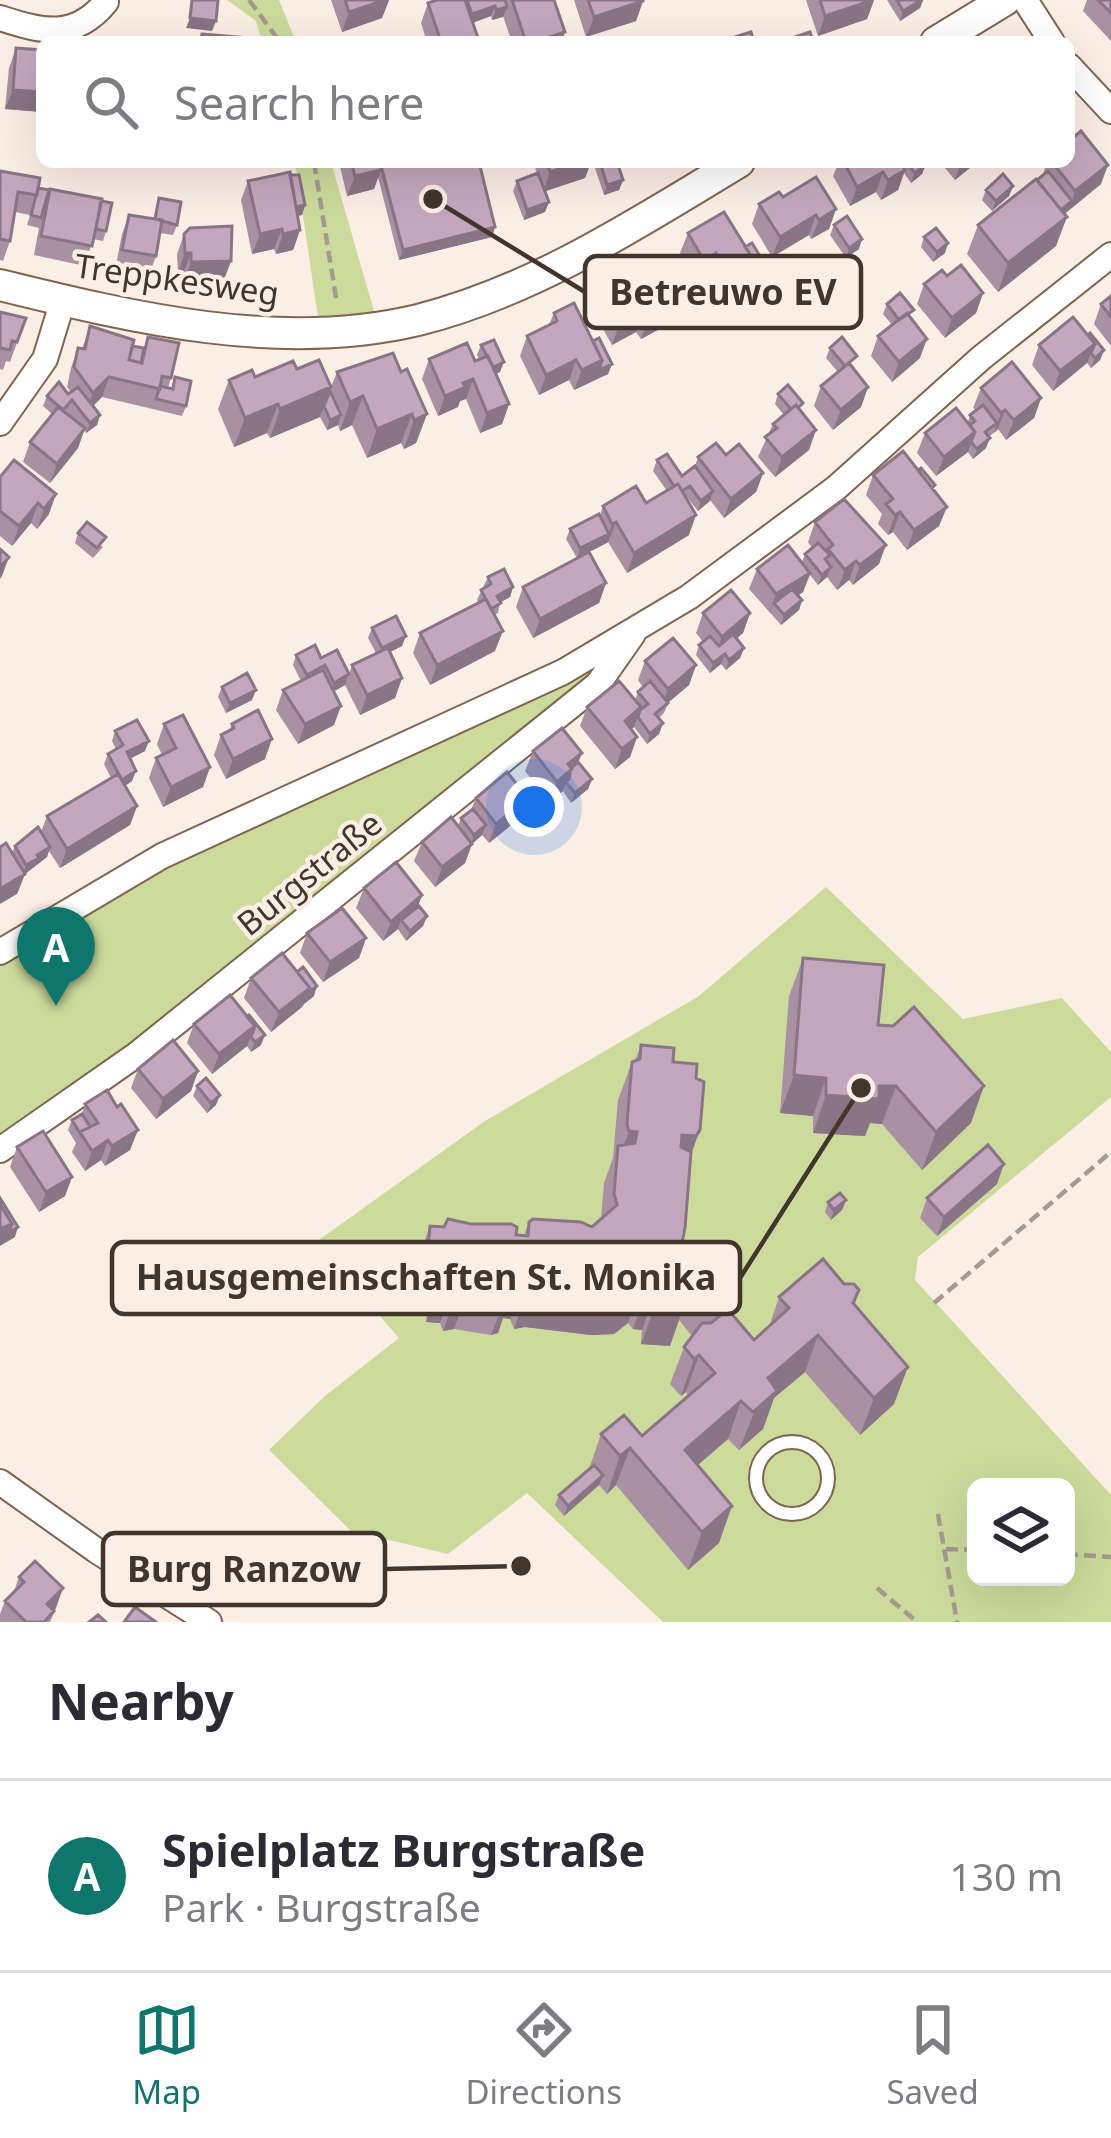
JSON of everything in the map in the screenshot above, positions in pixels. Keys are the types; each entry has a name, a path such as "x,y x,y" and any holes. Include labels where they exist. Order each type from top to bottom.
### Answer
{"street":[{"path":"946,36 1005,0"},
{"path":"1025,0 1048,36"},
{"path":"0,18 42,29 72,29 92,20 106,2"},
{"path":"1075,72 1111,111"},
{"name":"Treppkesweg","path":"0,285 188,324 258,332 341,331 418,320 511,287 610,240 729,168"},
{"name":"Burgstraße","path":"0,952 162,856 563,672 689,597 836,488 981,358 1111,255"},
{"path":"0,423 45,359 63,301"},
{"name":"Burgstraße","path":"0,1150 136,1055 598,684 639,626"},
{"path":"0,1482 209,1622"}],"lane":[{"path":"779,1443 803,1443 825,1462 827,1489 812,1509 784,1514 761,1498 757,1468 768,1450 779,1443"}],"path":[{"path":"249,0 276,36"},
{"path":"315,168 341,331"},
{"path":"934,1303 1111,1152"},
{"path":"938,1514 957,1622"},
{"path":"944,1549 967,1550"},
{"path":"1075,1555 1111,1557"},
{"path":"877,1588 917,1622"}],"green space":[{"path":"227,0 279,0 294,36 260,36 256,21"},
{"path":"296,168 333,168 378,325 320,331"},
{"path":"639,626 598,684 0,1150 0,952"},
{"path":"826,887 963,1019 1062,998 1111,1052 1111,1097 918,1257 915,1280 1111,1495 1111,1622 663,1622 527,1493 448,1554 351,1531 269,1450 325,1396 399,1338 316,1242 485,1121 699,996"}],"building":[{"path":"192,0 218,0 216,21 190,18"},
{"path":"345,0 385,0 349,12"},
{"path":"465,0 477,36 439,36 428,3"},
{"path":"467,0 505,0 507,7 472,14"},
{"path":"512,0 554,0 565,32 524,36"},
{"path":"588,0 643,0 643,1 594,17"},
{"path":"820,0 873,0 825,16"},
{"path":"897,0 921,0 903,11"},
{"path":"16,48 36,50 36,92 13,90"},
{"path":"1081,131 1108,165 1075,191 1057,168 1075,168 1075,136"},
{"path":"353,168 380,168 381,170 355,176"},
{"path":"382,168 480,168 495,227 403,250"},
{"path":"602,168 619,168 623,180 607,185"},
{"path":"847,168 905,170 888,180 883,172 857,187"},
{"path":"0,171 40,178 37,195 18,192 10,241 0,239"},
{"path":"1048,171 1072,201 1061,210 1037,180"},
{"path":"290,172 300,230 260,234 248,181"},
{"path":"538,173 549,202 527,210 517,181"},
{"path":"1003,174 1013,186 996,201 986,190"},
{"path":"290,175 299,175 305,205 296,207"},
{"path":"816,177 836,209 780,237 759,204 779,192 783,197"},
{"path":"1036,179 1067,217 1008,263 978,225"},
{"path":"38,188 49,190 41,218 31,215"},
{"path":"50,189 102,199 92,246 41,236"},
{"path":"159,198 181,202 177,225 155,219"},
{"path":"101,201 112,203 106,231 96,229"},
{"path":"724,212 755,262 730,277 716,253 704,261 688,233"},
{"path":"129,215 162,220 156,256 122,250"},
{"path":"847,216 862,239 849,248 834,225"},
{"path":"232,226 231,261 191,262 191,253 185,253 184,234 190,228"},
{"path":"936,228 948,243 937,252 924,237"},
{"path":"752,243 774,279 761,287 751,273 755,262 745,247"},
{"path":"961,265 983,293 952,318 924,284 942,270 947,276"},
{"path":"900,293 914,310 899,320 887,304"},
{"path":"1111,296 1111,317 1101,304"},
{"path":"574,303 602,360 582,370 576,360 546,375 527,336 557,321 554,313"},
{"path":"0,312 26,318 10,350 0,348"},
{"path":"907,313 927,339 899,362 878,336"},
{"path":"1073,317 1095,344 1060,371 1039,345"},
{"path":"90,326 134,340 129,360 142,363 148,337 179,343 171,378 162,376 160,389 109,377 93,393 74,367 78,348 85,349"},
{"path":"1090,333 1104,350 1095,358 1091,353 1095,344"},
{"path":"842,337 857,356 845,366 830,348"},
{"path":"599,338 612,364 599,370 602,360 593,341"},
{"path":"494,340 504,362 493,367 481,345"},
{"path":"467,343 475,361 488,356 509,404 487,413 473,379 445,396 429,359"},
{"path":"132,346 144,348 141,363 129,360"},
{"path":"393,353 401,372 407,369 427,414 414,420 412,414 377,429 363,396 350,402 337,372"},
{"path":"319,360 331,387 245,418 229,380 252,370 255,377 293,361 297,369"},
{"path":"1012,362 1041,398 1014,420 1005,410 1001,413 981,388"},
{"path":"849,363 868,387 841,410 821,386"},
{"path":"175,377 191,381 186,406 156,399 160,386 173,389"},
{"path":"59,382 68,394 78,387 100,415 90,423 72,400 63,410 47,396"},
{"path":"788,385 803,403 798,408 791,409 778,394"},
{"path":"330,391 341,415 330,420 324,406"},
{"path":"796,405 816,430 782,457 765,437"},
{"path":"983,405 997,423 985,432 990,438 977,449 971,442 975,432 970,425 975,421 970,415"},
{"path":"58,407 85,428 57,464 30,442"},
{"path":"956,408 975,432 944,457 925,433"},
{"path":"716,443 726,455 739,444 763,473 731,499 698,457"},
{"path":"903,451 947,507 914,530 900,512 895,515 886,504 893,499 873,475"},
{"path":"667,454 682,476 695,466 713,491 701,501 690,486 682,491 678,484 674,486 657,460"},
{"path":"14,460 56,494 44,509 38,503 19,526 0,511 0,477"},
{"path":"678,484 696,515 634,553 603,506 636,486 646,503"},
{"path":"844,499 886,545 845,570 815,522"},
{"path":"599,514 609,534 580,548 570,529"},
{"path":"87,522 106,537 97,548 78,533"},
{"path":"818,543 830,555 825,559 831,567 822,575 805,554"},
{"path":"788,545 810,573 776,594 757,569"},
{"path":"589,552 606,583 540,619 523,587"},
{"path":"504,569 513,587 497,596 501,603 491,609 481,590 491,584 488,577"},
{"path":"792,589 802,600 784,615 774,603"},
{"path":"731,590 750,613 722,637 703,613"},
{"path":"486,599 503,631 437,665 420,633"},
{"path":"396,616 406,636 382,648 372,628"},
{"path":"733,634 744,648 729,660 725,654 713,663 699,645 710,636 719,646"},
{"path":"673,638 696,665 668,689 645,661"},
{"path":"315,645 321,658 337,650 349,674 334,683 325,665 307,675 296,655"},
{"path":"388,648 402,678 367,695 352,665"},
{"path":"323,670 341,706 305,724 283,690"},
{"path":"247,673 256,690 230,703 222,687"},
{"path":"619,681 641,707 625,721 637,737 622,749 587,707"},
{"path":"650,681 668,703 655,714 663,723 650,734 638,717 648,704 638,692"},
{"path":"258,710 272,739 233,759 221,735"},
{"path":"183,715 210,767 171,787 156,758 176,748 164,724"},
{"path":"137,720 149,741 127,752 136,771 122,780 108,754 123,745 115,731"},
{"path":"562,728 582,753 557,782 533,751"},
{"path":"578,762 592,779 575,793 566,782"},
{"path":"507,772 528,798 496,824 476,798"},
{"path":"118,774 137,806 67,849 47,816"},
{"path":"473,809 486,825 474,835 461,818"},
{"path":"451,817 472,844 442,867 422,842"},
{"path":"38,827 50,847 26,865 15,846"},
{"path":"6,843 25,874 0,889 0,847"},
{"path":"396,862 422,895 391,922 364,888"},
{"path":"419,906 427,916 410,931 401,920"},
{"path":"342,908 366,938 330,962 307,933"},
{"path":"282,953 310,988 279,1012 251,978"},
{"path":"803,958 884,965 878,1025 893,1026 914,1007 984,1086 936,1132 896,1086 879,1086 879,1099 826,1095 826,1078 794,1075"},
{"path":"303,967 317,986 307,994 310,988 297,972"},
{"path":"230,995 255,1026 219,1054 194,1024"},
{"path":"249,1015 265,1035 255,1042 251,1037 255,1026"},
{"path":"173,1040 198,1071 163,1099 138,1069"},
{"path":"641,1045 674,1048 673,1062 697,1064 696,1078 704,1082 700,1130 696,1136 682,1135 681,1147 691,1152 685,1228 680,1252 668,1263 683,1271 690,1265 754,1340 789,1308 779,1297 823,1259 844,1284 854,1284 859,1290 853,1303 908,1367 874,1398 818,1335 768,1378 777,1391 753,1412 741,1401 685,1450 732,1506 702,1532 630,1448 620,1456 601,1434 624,1415 642,1436 715,1373 684,1347 702,1323 721,1315 692,1282 685,1282 684,1308 655,1306 656,1293 641,1286 628,1297 604,1298 527,1292 524,1281 513,1280 512,1295 505,1297 457,1293 453,1286 439,1284 441,1261 427,1260 430,1226 444,1227 448,1219 511,1224 517,1227 516,1235 528,1236 533,1219 592,1227 617,1205 618,1146 635,1143 637,1132 629,1131 627,1124 632,1062 640,1059"},
{"path":"206,1078 220,1095 211,1103 197,1086"},
{"path":"107,1090 138,1130 112,1146 108,1140 92,1151 80,1132 98,1123 85,1104"},
{"path":"82,1114 90,1127 80,1132 83,1138 72,1120"},
{"path":"43,1131 72,1177 46,1192 17,1147"},
{"path":"988,1145 1004,1164 944,1217 927,1198"},
{"path":"840,1193 846,1200 834,1210 828,1202"},
{"path":"0,1198 18,1227 9,1233 12,1224"},
{"path":"0,1204 12,1224 0,1229"},
{"path":"594,1465 603,1475 568,1506 559,1495"},
{"path":"35,1561 63,1588 47,1604 54,1611 44,1622 26,1622 5,1601 24,1582 19,1577"},
{"path":"135,1607 156,1622 124,1622"}],"place":[{"name":"Betreuwo EV","path":"433,199"},
{"name":"Spielplatz Burgstraße","path":"56,1006"},
{"name":"Hausgemeinschaften St. Monika","path":"861,1088"},
{"name":"Burg Ranzow","path":"521,1566"}]}
